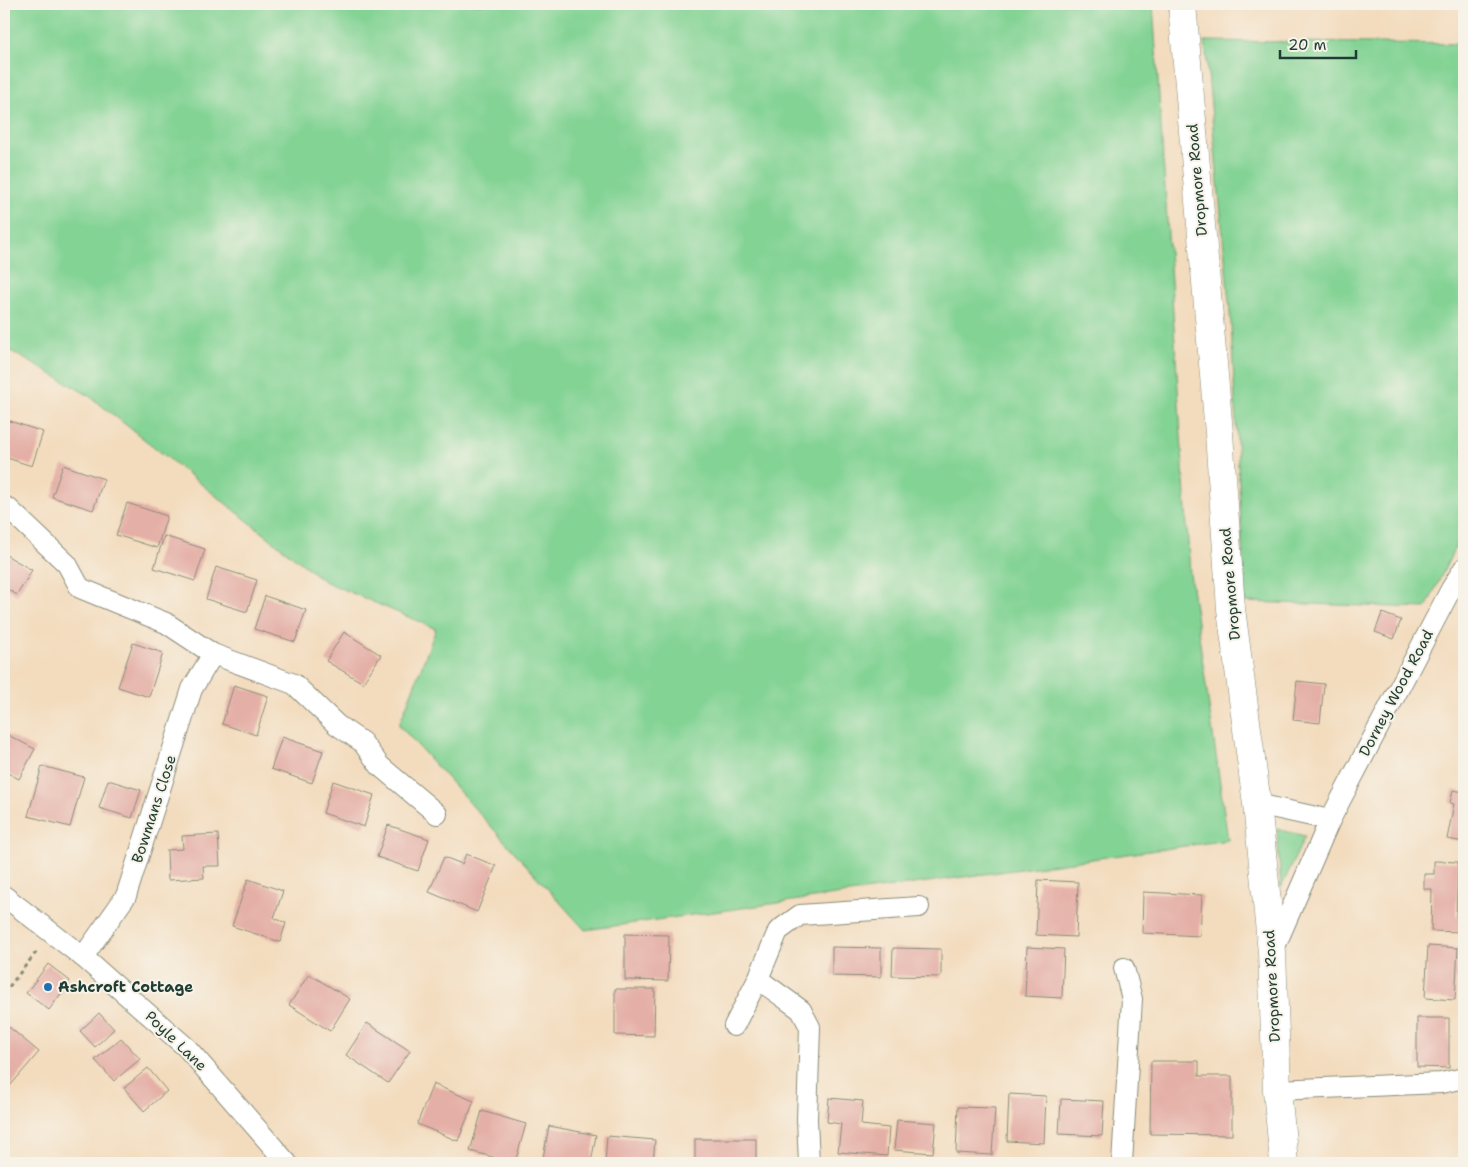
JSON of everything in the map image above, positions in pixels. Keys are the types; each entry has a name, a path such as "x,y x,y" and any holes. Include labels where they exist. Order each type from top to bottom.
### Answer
{"street":[{"name":"Dropmore Road","path":"1182,4 1219,433 1231,609 1257,804 1272,952 1277,1090 1284,1163"},
{"path":"4,506 66,564 80,588 166,623 213,654 294,684 337,725 362,742 380,766 438,814"},
{"name":"Dorney Wood Road","path":"1272,952 1330,820 1451,589 1464,568"},
{"name":"Bowmans Close","path":"83,957 126,896 192,689 213,654"},
{"path":"1257,804 1330,820"},
{"name":"Poyle Lane","path":"4,896 83,957 187,1048 287,1163"},
{"path":"734,1026 758,979 778,931 800,915 919,907"},
{"path":"1122,1163 1132,999 1124,968"},
{"path":"758,979 801,1010 810,1026 807,1118 809,1163"},
{"path":"1277,1090 1441,1083 1464,1078"}],"path":[{"path":"4,993 52,932"}],"green space":[{"path":"4,4 1153,4 1190,573 1228,840 585,930 399,725 436,629 324,581 88,395 9,350 4,355"},
{"path":"1205,41 1464,44 1464,529 1426,608 1245,602 1231,324"},
{"path":"1277,829 1305,836 1281,888"}],"building":[{"path":"4,419 43,432 32,466 4,457"},
{"path":"63,465 104,479 93,510 52,497"},
{"path":"127,503 167,516 157,548 116,535"},
{"path":"164,536 205,549 195,581 154,568"},
{"path":"4,554 32,570 17,595 4,587"},
{"path":"216,567 257,580 247,612 206,599"},
{"path":"265,596 306,610 295,642 254,629"},
{"path":"1382,613 1401,620 1394,639 1375,632"},
{"path":"344,632 381,655 363,683 326,661"},
{"path":"133,643 163,653 149,697 118,687"},
{"path":"1297,681 1324,684 1320,723 1293,720"},
{"path":"234,685 268,696 256,735 222,724"},
{"path":"4,733 35,749 19,779 4,771"},
{"path":"282,737 323,751 312,783 271,769"},
{"path":"42,766 84,777 70,827 28,816"},
{"path":"108,780 141,790 132,818 99,808"},
{"path":"333,781 374,795 364,827 323,813"},
{"path":"1453,790 1464,792 1464,842 1447,839 1454,804 1450,803"},
{"path":"388,825 429,839 418,871 377,857"},
{"path":"218,834 220,866 203,866 204,878 168,880 167,850 183,849 182,836"},
{"path":"466,854 496,866 477,912 429,892 444,857 462,864"},
{"path":"1434,861 1458,862 1456,917 1464,917 1464,932 1431,931 1432,889 1424,889 1424,874 1434,874"},
{"path":"248,879 283,891 274,918 286,923 280,942 232,926"},
{"path":"1038,880 1078,882 1076,937 1036,935"},
{"path":"1143,892 1202,895 1200,936 1142,933"},
{"path":"625,934 669,935 668,981 625,980"},
{"path":"1428,946 1458,948 1455,1000 1425,998"},
{"path":"832,947 881,948 881,977 832,976"},
{"path":"1027,947 1064,949 1062,998 1025,996"},
{"path":"893,948 941,949 941,977 892,976"},
{"name":"Ashcroft Cottage","path":"48,964 70,981 49,1010 26,993"},
{"path":"309,974 350,999 330,1031 289,1005"},
{"path":"615,989 655,989 654,1036 615,1035"},
{"path":"99,1013 114,1029 95,1047 80,1031"},
{"path":"1417,1018 1449,1018 1449,1068 1417,1067"},
{"path":"367,1023 410,1051 388,1083 346,1055"},
{"path":"9,1027 39,1052 4,1093 4,1033"},
{"path":"121,1038 140,1059 114,1081 95,1060"},
{"path":"1151,1061 1199,1061 1199,1076 1232,1076 1232,1135 1150,1134"},
{"path":"148,1068 167,1091 144,1111 124,1088"},
{"path":"433,1084 474,1101 458,1141 417,1124"},
{"path":"1009,1094 1046,1096 1044,1143 1007,1141"},
{"path":"829,1098 863,1101 861,1125 889,1128 887,1156 838,1152 841,1124 827,1122"},
{"path":"1061,1099 1104,1101 1102,1136 1059,1134"},
{"path":"958,1107 995,1108 992,1155 956,1153"},
{"path":"482,1111 526,1124 515,1163 470,1151"},
{"path":"897,1120 936,1123 933,1153 894,1150"},
{"path":"549,1126 596,1135 591,1163 542,1163"},
{"path":"607,1136 655,1140 653,1163 605,1163"},
{"path":"695,1139 756,1139 756,1163 695,1163"},
{"path":"158,1157 164,1163 151,1163"}],"place":[{"name":"Ashcroft Cottage","path":"48,987"}]}
